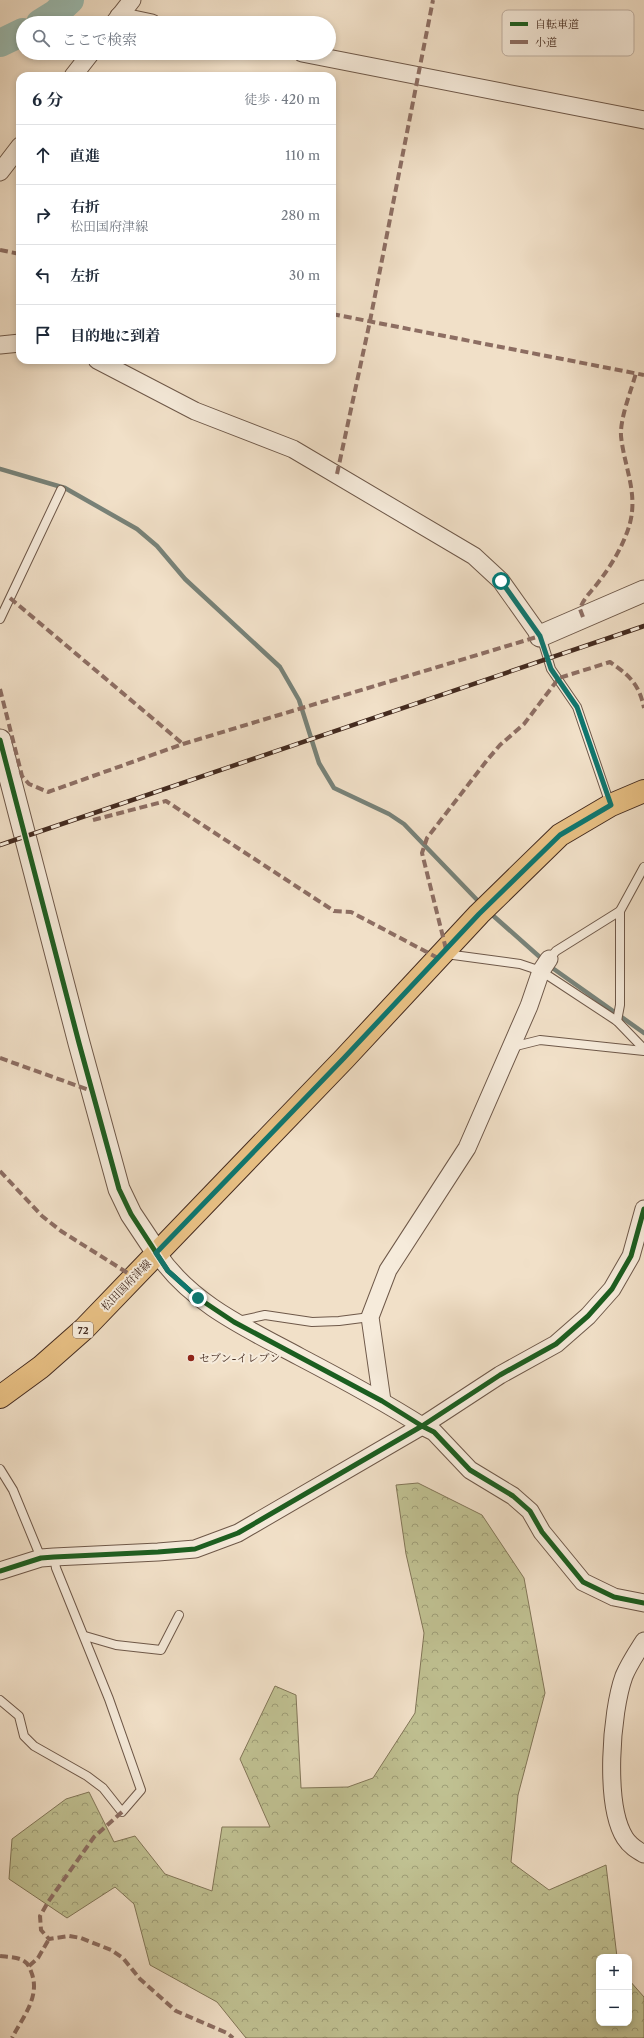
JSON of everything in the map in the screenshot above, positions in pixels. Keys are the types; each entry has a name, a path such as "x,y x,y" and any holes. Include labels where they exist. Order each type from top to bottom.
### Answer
{"main road":[{"name":"松田国府津線","path":"0,1398 41,1367 84,1329 484,909 560,835 611,805 644,791"}],"street":[{"path":"119,16 132,0"},
{"path":"76,72 86,60"},
{"path":"336,60 644,120"},
{"path":"0,172 16,151"},
{"path":"0,345 16,343"},
{"path":"105,364 195,411 293,449 474,556 501,581 540,636 644,591"},
{"path":"0,740 79,1043 119,1189 131,1214 168,1271 198,1298 234,1322 382,1400 434,1432 470,1470 513,1496 530,1511 542,1532 583,1582 614,1597 644,1603"},
{"path":"382,1400 370,1317 388,1270 467,1148 545,966"},
{"path":"0,1571 48,1557 195,1549 238,1533 422,1426 500,1375 556,1344 588,1316 612,1290 631,1256 644,1209"},
{"path":"644,1641 625,1674 619,1692 611,1762 612,1795 620,1827 625,1838 633,1848 644,1854"}],"lane":[{"path":"0,619 61,490"},
{"path":"540,636 551,669 577,707 611,805"},
{"path":"617,1022 620,1005 620,911 644,867"},
{"path":"545,966 556,951 620,911"},
{"path":"441,954 545,966 617,1022 644,1050"},
{"path":"511,1047 540,1040 644,1050"},
{"path":"234,1322 265,1315 312,1322 339,1322 370,1317"},
{"path":"0,1469 13,1490 48,1557 56,1568 85,1636 141,1790 122,1812 103,1788 87,1776 34,1746 24,1736 19,1716 0,1700"},
{"path":"85,1636 116,1645 162,1650 179,1615"}],"green space":[{"path":"418,1483 482,1515 524,1578 545,1693 518,1795 511,1862 549,1890 606,1865 617,1954 596,1954 596,2026 632,2026 632,1983 644,1997 644,2038 246,2038 217,2002 150,1965 134,1904 115,1887 67,1918 9,1879 12,1839 66,1799 89,1792 114,1842 135,1836 165,1874 212,1891 222,1827 270,1827 240,1759 275,1686 296,1695 301,1788 348,1787 373,1778 415,1713 424,1633 406,1554 396,1485"}],"waterway":[{"path":"51,16 70,0"},
{"path":"0,43 16,35"},
{"path":"0,469 65,488 137,529 157,546 185,579 280,667 299,700 319,763 334,788 389,814 404,824 481,904"},
{"path":"489,912 551,967 644,1033"}],"railway":[{"path":"0,845 644,626"}],"marked path":[{"path":"337,474 370,321 433,0"},
{"path":"0,250 16,253"},
{"path":"336,315 644,375"},
{"path":"583,617 580,609 583,602 612,563 621,547 630,523 632,512 630,479 621,436 621,429 624,413 636,373"},
{"path":"10,598 183,744"},
{"path":"0,689 22,776 29,784 48,792 183,744 540,636"},
{"path":"446,949 422,853 427,838 488,759 500,745 524,724 559,678 610,662 633,681 644,708"},
{"path":"93,820 166,801 334,911 351,912 438,958"},
{"path":"0,1058 92,1091"},
{"path":"0,1171 42,1216 61,1231 134,1277"},
{"path":"122,1812 94,1837 48,1902 40,1916 41,1930 49,1939 69,1936 81,1938 111,1950 123,1958 140,1979 176,2011 227,2033 233,2038"},
{"path":"29,1966 38,1958 49,1939"},
{"path":"0,1956 16,1958 26,1962 30,1968 34,1983 34,1991 29,2008 12,2038"}],"cycle path":[{"path":"0,740 79,1043 119,1189 131,1214 168,1271 198,1298 234,1322 382,1401 422,1426 500,1375 556,1344 588,1316 612,1289 631,1256 644,1209"},
{"path":"0,1571 41,1558 195,1549 238,1533 422,1426 434,1432 470,1470 513,1496 530,1511 542,1532 583,1582 614,1597 644,1603"}],"place":[{"name":"セブン-イレブン","path":"191,1358"}],"route":[{"path":"198,1298 168,1271 156,1253 344,1058 479,914 560,835 611,805 577,707 559,678 551,669 540,636 501,581"}]}
